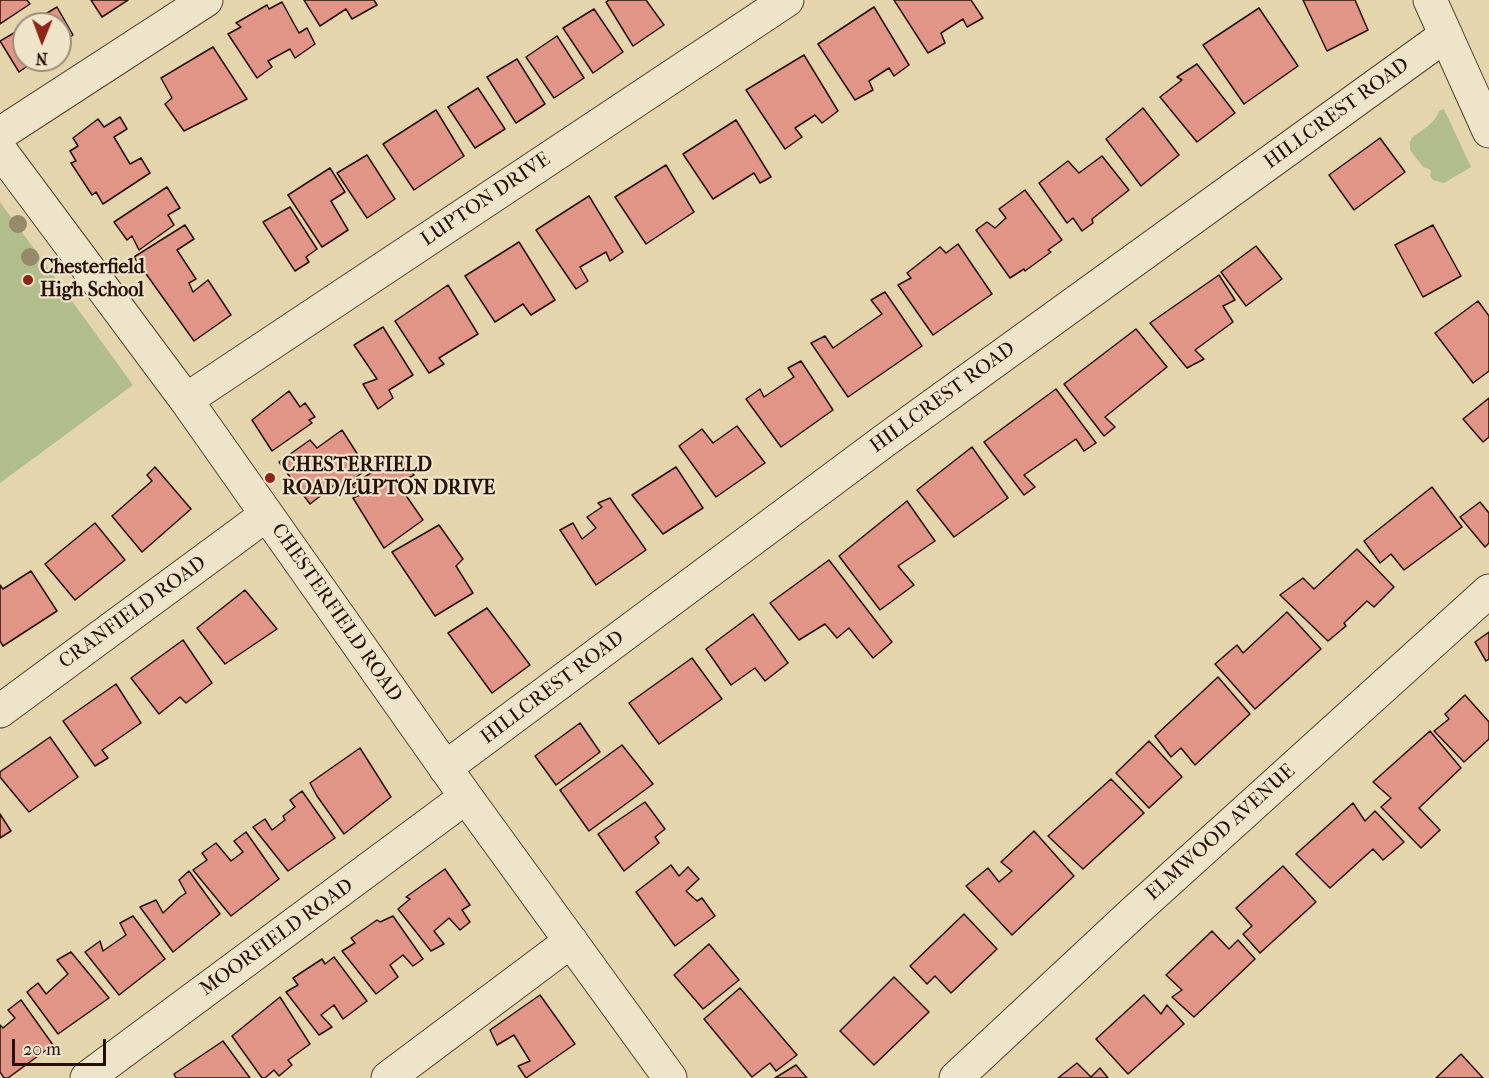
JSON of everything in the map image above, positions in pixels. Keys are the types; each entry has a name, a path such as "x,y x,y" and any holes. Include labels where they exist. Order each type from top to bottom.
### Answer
{"street":[{"path":"0,134 206,0"},
{"name":"LUPTON DRIVE","path":"186,400 786,0"},
{"path":"1430,0 1489,130"},
{"name":"HILLCREST ROAD","path":"445,768 884,441 1446,35"},
{"name":"CHESTERFIELD ROAD","path":"0,150 186,400 445,768 670,1078"},
{"name":"CRANFIELD ROAD","path":"0,711 266,515"},
{"name":"ELMWOOD AVENUE","path":"956,1078 1134,912 1489,591"},
{"name":"MOORFIELD ROAD","path":"87,1078 466,797"},
{"path":"388,1078 571,941"}],"green space":[{"path":"1444,109 1471,167 1444,183 1433,180 1430,176 1431,171 1423,167 1410,150 1410,142 1431,123 1439,111"},
{"name":"Chesterfield High School","path":"0,202 133,385 0,483"}],"building":[{"path":"0,0 27,0 30,4 18,12 12,12 12,16 0,24"},
{"path":"91,0 128,0 102,17"},
{"path":"304,0 374,0 377,5 352,19 346,9 320,26"},
{"path":"609,0 646,0 664,25 633,46 606,2"},
{"path":"894,0 971,0 983,18 967,27 963,19 941,33 945,43 928,53"},
{"path":"1303,0 1355,0 1368,30 1327,51"},
{"path":"282,2 299,33 307,28 315,44 295,58 290,49 268,61 272,67 257,78 228,34 241,27 236,23 267,5 269,9"},
{"path":"57,7 60,12 49,12"},
{"path":"874,7 909,65 894,76 889,68 869,81 873,90 855,100 818,44"},
{"path":"1259,8 1298,66 1244,104 1203,45"},
{"path":"594,9 623,52 593,73 563,28"},
{"path":"12,34 12,61 0,41"},
{"path":"557,36 584,78 554,98 526,57"},
{"path":"213,47 247,99 184,131 165,104 172,98 161,78"},
{"path":"804,55 838,111 822,123 815,115 795,128 802,137 785,149 746,90"},
{"path":"517,59 545,104 516,123 487,77"},
{"path":"1197,64 1235,113 1197,142 1160,97 1182,80 1177,77"},
{"path":"478,88 505,129 475,148 448,107"},
{"path":"1143,108 1179,155 1141,186 1106,139"},
{"path":"436,110 464,156 414,190 383,144"},
{"path":"120,117 127,129 114,137 130,164 141,158 150,173 103,204 96,192 92,195 71,163 76,161 70,151 78,146 73,138 98,119 104,127"},
{"path":"736,120 771,177 760,183 754,173 713,199 683,154"},
{"path":"1380,138 1405,172 1354,210 1329,175"},
{"path":"367,155 395,199 367,218 337,173"},
{"path":"1102,156 1129,190 1092,219 1093,223 1082,231 1073,218 1067,223 1039,183 1068,161 1079,173"},
{"path":"666,165 694,212 646,244 615,197"},
{"path":"330,168 345,192 331,201 348,230 322,247 288,195"},
{"path":"167,187 180,208 168,215 174,225 139,250 132,236 127,240 114,222"},
{"path":"1025,190 1062,240 1048,250 1051,252 1025,271 1024,269 1010,278 976,230 987,222 995,228 1006,218 999,209"},
{"path":"589,196 623,252 610,261 606,252 580,267 588,281 576,289 536,230"},
{"path":"290,207 317,249 306,257 309,262 295,271 263,222"},
{"path":"185,225 194,239 177,250 196,279 189,283 193,292 208,280 231,315 194,341 134,257"},
{"path":"1433,225 1461,276 1423,297 1395,245"},
{"path":"519,242 555,300 531,315 523,304 495,322 465,276"},
{"path":"958,244 992,294 933,335 898,285 911,278 907,273 940,247 946,253"},
{"path":"1256,246 1282,279 1246,306 1221,272"},
{"path":"1219,275 1235,300 1223,306 1233,322 1195,350 1204,359 1187,368 1150,323"},
{"path":"448,285 478,334 439,358 444,364 429,373 395,321"},
{"path":"885,292 922,346 848,397 811,343 825,336 833,348 882,314 871,300"},
{"path":"1478,301 1489,316 1489,371 1473,383 1435,333"},
{"path":"383,327 413,375 389,390 393,398 378,409 363,384 377,379 354,345"},
{"path":"1136,329 1167,367 1105,417 1115,427 1104,436 1064,384"},
{"path":"801,361 833,410 781,447 746,399 760,389 764,397 794,377 788,368"},
{"path":"1056,389 1096,443 1084,451 1076,439 1024,475 1035,487 1024,495 984,442"},
{"path":"289,391 300,407 305,403 315,417 309,420 312,423 272,451 252,420"},
{"path":"1489,398 1489,437 1483,442 1463,419"},
{"path":"737,426 765,463 716,497 679,446 702,429 713,443"},
{"path":"342,430 367,469 341,489 337,483 310,504 279,462 310,440 317,448"},
{"path":"972,447 1008,498 954,537 917,490"},
{"path":"404,463 414,475 398,484 423,520 384,548 353,498 360,495 352,485 385,464 391,472"},
{"path":"155,467 191,509 142,552 112,516 152,481 147,475"},
{"path":"676,467 703,508 663,534 632,495"},
{"path":"1432,487 1462,527 1404,570 1391,554 1380,563 1364,541"},
{"path":"610,498 646,550 596,585 560,530 573,523 582,539 596,528 587,517 602,507 598,503"},
{"path":"907,501 935,541 898,566 914,585 880,610 839,556"},
{"path":"1480,502 1489,513 1489,543 1485,547 1460,517"},
{"path":"95,523 125,560 75,600 45,564"},
{"path":"439,525 463,559 456,566 473,593 435,616 392,552"},
{"path":"1357,549 1394,587 1374,607 1367,601 1344,623 1346,626 1328,641 1280,595 1303,578 1314,589"},
{"path":"829,560 892,642 873,658 849,628 837,638 825,624 799,640 770,603"},
{"path":"31,571 57,611 3,646 0,641 0,585 3,589"},
{"path":"245,590 277,629 225,664 197,628"},
{"path":"487,608 530,665 492,693 448,633"},
{"path":"1287,612 1321,649 1255,709 1215,664 1237,645 1243,653"},
{"path":"753,614 788,663 765,681 755,668 731,685 706,649"},
{"path":"1489,632 1489,659 1486,661 1475,642"},
{"path":"183,640 212,683 186,703 180,697 159,714 131,678"},
{"path":"692,658 722,699 659,744 629,703"},
{"path":"1218,677 1250,714 1195,765 1181,748 1171,757 1155,736"},
{"path":"116,684 141,723 102,750 108,758 95,766 63,721"},
{"path":"1465,695 1489,722 1489,739 1464,762 1434,731 1449,719 1445,714"},
{"path":"580,723 600,752 556,785 535,756"},
{"path":"1430,731 1461,768 1419,808 1440,830 1421,848 1381,807 1391,798 1373,782"},
{"path":"50,737 78,777 29,812 0,777 0,772"},
{"path":"1149,741 1182,777 1149,808 1116,773"},
{"path":"622,745 653,784 589,831 560,790"},
{"path":"360,748 391,797 344,834 310,783"},
{"path":"1111,779 1144,813 1083,869 1048,836"},
{"path":"302,791 335,838 288,871 253,827 265,819 272,830 285,820 283,816 295,807 290,800"},
{"path":"645,802 665,829 655,837 659,843 624,871 598,834"},
{"path":"1353,803 1365,821 1375,811 1404,842 1383,860 1373,849 1330,888 1296,854"},
{"path":"0,814 11,831 0,838"},
{"path":"1034,831 1074,876 1012,935 966,886 988,868 999,882 1012,871 1001,862"},
{"path":"246,832 279,879 231,916 193,870 207,860 202,853 216,843 231,861 243,852 234,841"},
{"path":"671,865 679,876 688,867 699,879 686,891 697,901 702,898 715,916 675,946 636,892"},
{"path":"1283,866 1316,902 1260,953 1243,934 1252,926 1236,908"},
{"path":"445,869 470,905 462,910 470,922 460,930 449,918 434,931 444,944 431,951 398,909 410,899 406,897"},
{"path":"189,871 220,914 173,952 140,907 156,900 163,913 186,893 179,880"},
{"path":"964,914 997,949 951,993 935,976 927,984 910,966"},
{"path":"133,916 165,959 119,995 85,952 100,941 103,951 126,935 120,923"},
{"path":"393,916 423,959 413,966 403,955 390,965 398,977 376,994 342,951 355,943 351,938 377,920 380,922"},
{"path":"1212,931 1229,949 1238,940 1255,959 1194,1017 1172,997 1182,990 1166,975"},
{"path":"709,944 739,980 703,1009 674,975"},
{"path":"71,952 109,998 58,1034 27,992 38,983 46,994 68,974 57,960"},
{"path":"334,957 367,1001 343,1019 334,1005 321,1015 332,1027 319,1035 286,992 298,985 293,978 322,959 325,964"},
{"path":"894,977 929,1012 874,1065 840,1031"},
{"path":"740,988 797,1055 776,1071 770,1063 752,1077 704,1019"},
{"path":"540,995 575,1044 526,1078 518,1066 530,1061 514,1035 497,1045 490,1030"},
{"path":"1144,995 1161,1014 1167,1005 1184,1024 1128,1074 1096,1039"},
{"path":"280,997 310,1044 288,1060 292,1065 279,1076 274,1070 262,1078 232,1036"},
{"path":"21,1000 53,1045 8,1078 4,1078 0,1072 0,1025 3,1028 15,1018 8,1010"},
{"path":"223,1041 250,1078 176,1078 174,1074"},
{"path":"1461,1054 1483,1078 1436,1078"},
{"path":"1077,1063 1091,1077 1100,1068 1108,1078 1058,1078"},
{"path":"796,1065 807,1078 775,1078"}],"place":[{"name":"Chesterfield High School","path":"28,280"},
{"name":"CHESTERFIELD ROAD/LUPTON DRIVE","path":"270,478"}]}
